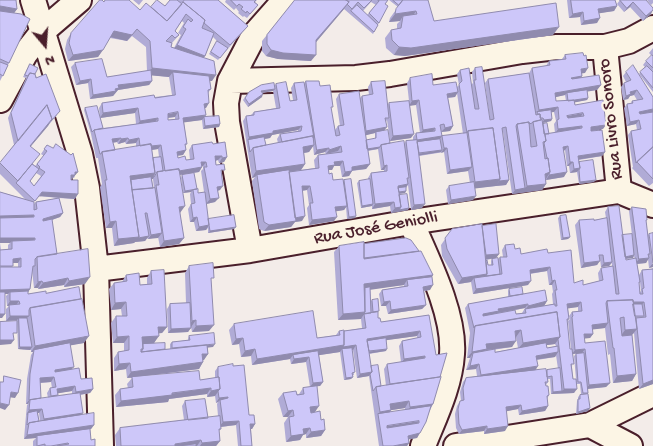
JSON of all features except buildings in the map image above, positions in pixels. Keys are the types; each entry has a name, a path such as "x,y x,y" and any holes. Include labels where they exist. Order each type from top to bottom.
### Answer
{"street":[{"path":"33,0 44,30 80,154 87,188 96,269 101,446"},
{"path":"0,100 25,54 44,30 79,0"},
{"path":"250,250 227,122 226,103 230,81 254,35 285,0"},
{"path":"230,81 356,78 390,74 522,51 557,47 605,47 629,40 653,28"},
{"name":"Rua Livro Sonoro","path":"605,47 619,191"},
{"path":"619,191 653,205"},
{"name":"Rua José Geniolli","path":"96,269 250,250 411,222 619,191"},
{"path":"411,222 438,284 452,334 452,354 448,380 424,446"},
{"path":"456,446 590,425 653,394"},
{"path":"590,425 630,446"}]}
